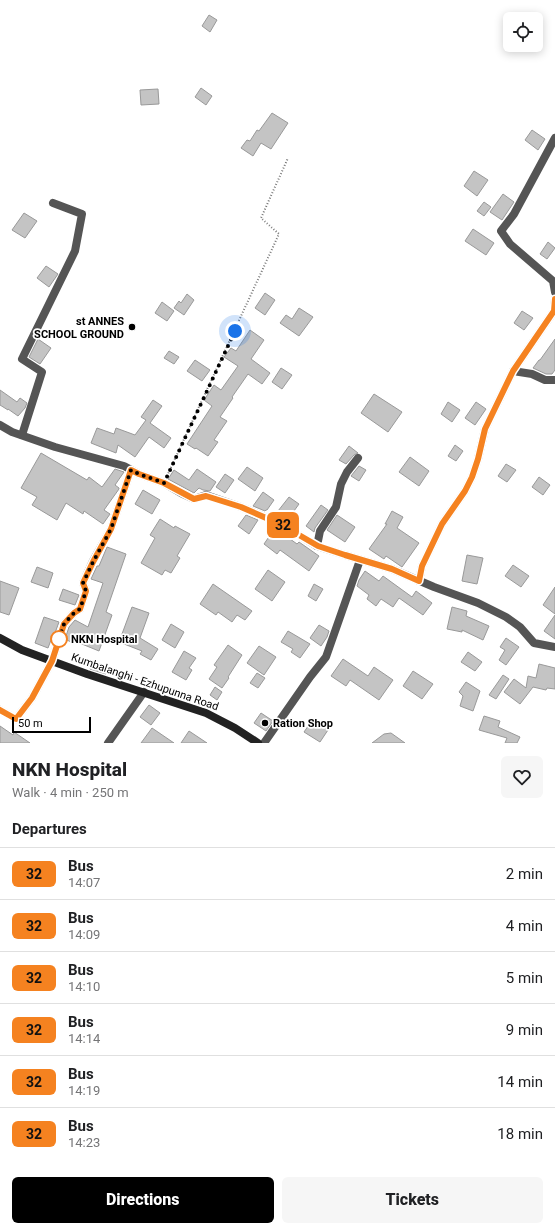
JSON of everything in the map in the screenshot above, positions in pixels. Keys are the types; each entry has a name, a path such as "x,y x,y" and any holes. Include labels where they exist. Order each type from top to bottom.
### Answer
{"main road":[{"name":"Kumbalanghi - Ezhupunna Road","path":"0,638 22,650 52,661 206,713 235,728 258,743"}],"street":[{"path":"555,138 514,214 501,231 510,244 553,281 555,292"},
{"path":"22,435 42,372 22,359 75,251 82,214 53,203"},
{"path":"419,581 422,566 442,524 465,491 472,477 485,429 513,371 554,311 555,299"},
{"path":"513,371 532,374 545,380 555,380"},
{"path":"0,425 12,432 55,447 124,466 139,474 164,483 194,499 206,496 265,517 318,546 392,569 419,581 478,603 506,617 520,627 534,643 555,648"},
{"path":"318,546 320,531 336,507 341,484 346,472 358,458"},
{"path":"0,710 16,719 32,698 52,661 64,624 80,609 86,591 83,583 111,529 131,470"},
{"path":"264,743 310,677 326,657 360,560"},
{"path":"108,743 144,692"}],"path":[{"path":"164,483 280,234 261,218 288,158"}],"building":[{"path":"209,15 217,20 210,32 202,26"},
{"path":"201,88 212,96 206,105 195,97"},
{"path":"158,89 159,104 141,105 140,90"},
{"path":"272,113 288,123 271,149 261,143 253,156 241,148 247,140 250,141 257,130 259,131"},
{"path":"532,130 545,139 538,150 525,140"},
{"path":"474,171 488,180 477,196 464,186"},
{"path":"503,194 514,202 502,220 490,212"},
{"path":"484,202 491,207 484,216 477,211"},
{"path":"24,213 37,221 25,238 12,230"},
{"path":"473,229 494,243 486,255 465,241"},
{"path":"548,242 555,248 547,259 540,254"},
{"path":"46,266 58,274 49,287 37,278"},
{"path":"265,293 275,300 265,315 255,308"},
{"path":"187,294 194,300 184,315 174,308 179,301 181,303"},
{"path":"162,302 174,311 167,321 155,313"},
{"path":"299,308 313,317 299,336 280,323 286,315 292,319"},
{"path":"522,311 533,318 524,330 514,323"},
{"path":"250,330 264,340 251,359 270,373 262,384 248,374 220,417 227,421 214,440 218,442 208,456 187,444 212,406 204,400 214,385 221,390 238,366 224,357 231,348 236,351"},
{"path":"38,339 51,348 40,364 29,357"},
{"path":"555,339 555,370 552,374 546,374 533,368 540,360"},
{"path":"169,351 179,357 174,364 164,358"},
{"path":"195,360 210,370 202,381 187,371"},
{"path":"281,368 292,375 282,389 272,382"},
{"path":"0,390 17,402 20,398 27,403 25,408 18,416 0,405"},
{"path":"374,394 402,412 388,432 361,413"},
{"path":"153,400 162,406 150,423 171,438 164,448 149,437 135,457 118,445 116,453 91,443 97,428 114,434 116,428 135,435 146,420 141,417"},
{"path":"448,402 460,410 452,422 441,414"},
{"path":"476,402 486,409 475,425 465,418"},
{"path":"455,445 463,451 456,461 448,456"},
{"path":"349,446 358,453 354,455 346,464 339,460"},
{"path":"41,453 87,480 89,477 102,487 115,469 124,472 115,485 119,489 104,510 110,514 103,524 84,511 83,514 66,503 57,520 32,505 37,497 21,488"},
{"path":"410,457 429,471 419,486 399,472"},
{"path":"506,464 516,470 507,482 498,476"},
{"path":"359,466 366,470 359,481 351,476"},
{"path":"247,467 263,478 255,491 238,479"},
{"path":"197,469 216,482 210,491 199,488 194,493 168,479 174,470 189,480"},
{"path":"225,474 234,480 225,493 216,487"},
{"path":"539,477 550,485 543,495 532,487"},
{"path":"143,490 160,500 152,514 135,504"},
{"path":"263,492 274,500 265,511 253,506"},
{"path":"289,497 299,504 289,518 278,511"},
{"path":"321,505 328,510 315,528 314,532 306,526"},
{"path":"392,511 403,517 397,528 419,543 402,567 386,556 384,559 369,549 387,524 385,524"},
{"path":"246,515 258,520 249,534 238,526"},
{"path":"337,515 355,527 345,542 327,530"},
{"path":"160,519 174,528 175,526 190,534 177,556 180,558 171,573 165,570 162,575 141,563 155,538 150,535"},
{"path":"275,528 297,544 299,542 319,556 309,571 280,550 277,554 264,544"},
{"path":"107,547 126,554 106,612 112,615 99,651 72,640 71,642 65,639 69,627 75,620 88,627 103,583 91,579 97,566 99,566"},
{"path":"467,555 483,558 477,584 462,581"},
{"path":"513,565 529,576 521,587 505,576"},
{"path":"37,567 53,573 48,588 31,582"},
{"path":"268,570 285,582 272,601 255,589"},
{"path":"365,571 379,581 383,576 412,597 416,591 432,603 423,615 399,598 393,607 381,599 376,606 367,599 369,595 357,586"},
{"path":"0,581 19,588 9,615 0,612"},
{"path":"213,584 252,611 245,620 237,615 232,622 218,612 216,615 200,604"},
{"path":"314,584 323,589 316,601 308,596"},
{"path":"555,587 555,614 543,605"},
{"path":"63,589 79,595 75,605 59,600"},
{"path":"132,607 149,613 140,638 158,649 151,660 140,654 142,651 119,642"},
{"path":"452,607 467,611 466,616 489,626 483,640 462,630 462,632 447,629"},
{"path":"555,615 555,639 544,631"},
{"path":"44,617 59,622 48,648 35,643"},
{"path":"171,624 184,632 175,648 162,640"},
{"path":"319,625 329,631 321,646 310,638"},
{"path":"288,631 310,644 300,658 291,652 293,649 281,642"},
{"path":"506,638 519,647 506,665 499,660 505,650 500,647"},
{"path":"228,645 242,655 222,688 209,679 217,667 214,665"},
{"path":"259,646 276,657 264,675 247,663"},
{"path":"184,651 196,658 189,668 192,670 186,680 172,672"},
{"path":"468,652 482,662 475,671 461,662"},
{"path":"343,659 368,676 374,667 393,680 379,700 350,680 346,686 331,676"},
{"path":"93,662 109,667 106,674 90,669"},
{"path":"539,664 555,668 555,689 547,688 546,690 533,687 520,704 504,692 514,679 526,688 528,676 536,678"},
{"path":"413,671 433,684 422,699 403,686"},
{"path":"257,673 265,678 258,688 250,683"},
{"path":"503,675 509,679 496,699 489,695"},
{"path":"466,682 480,691 473,711 460,706 463,696 459,692"},
{"path":"215,687 222,692 217,700 210,695"},
{"path":"149,705 160,713 151,725 140,717"},
{"name":"Ration Shop","path":"261,713 273,721 266,731 254,723"},
{"path":"484,716 500,721 498,727 520,737 517,743 505,743 507,738 479,730"},
{"path":"313,719 328,730 320,742 304,732"},
{"path":"0,726 13,735 14,732 30,743 0,743"},
{"path":"152,728 174,743 141,743"},
{"path":"189,731 207,743 181,743"},
{"path":"391,733 405,743 372,743 384,734"}],"bus line":[{"name":"32","path":"0,710 16,719 32,698 52,661 64,624 80,609 86,591 83,583 111,529 131,470 164,483 194,499 206,496 241,507 280,524 318,546 392,569 419,581 422,566 442,524 465,491 472,477 485,429 513,371 554,311 555,299"}],"place":[{"name":"st ANNES SCHOOL GROUND","path":"132,327"},
{"name":"NKN Hospital","path":"59,639"},
{"name":"Ration Shop","path":"265,723"}],"route":[{"path":"59,639 58,642 64,624 80,609 86,591 83,583 111,529 131,470 164,483 235,331"}]}
